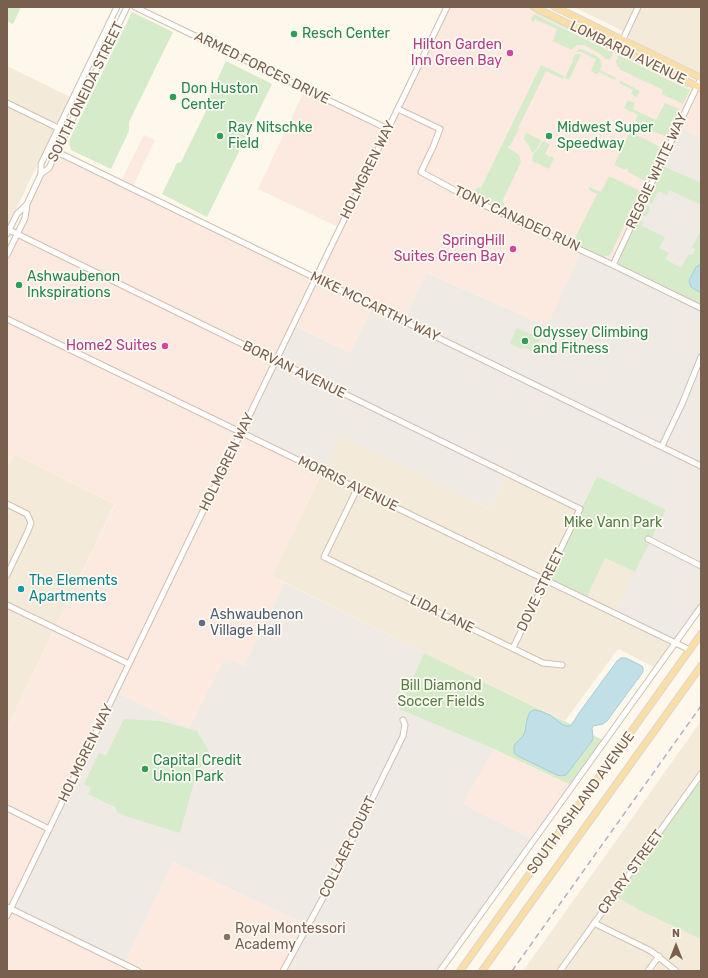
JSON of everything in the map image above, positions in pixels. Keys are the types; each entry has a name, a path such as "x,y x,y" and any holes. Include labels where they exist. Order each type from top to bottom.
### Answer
{"main road":[{"name":"LOMBARDI AVENUE","path":"534,7 699,87"},
{"name":"LOMBARDI AVENUE","path":"555,7 701,78"},
{"name":"SOUTH ASHLAND AVENUE","path":"460,971 701,634"},
{"name":"SOUTH ASHLAND AVENUE","path":"482,971 701,666"}],"street":[{"name":"SOUTH ONEIDA STREET","path":"7,255 25,218 27,204 41,174 41,164 117,7"},
{"name":"SOUTH ONEIDA STREET","path":"41,174 49,168 126,7"},
{"name":"ARMED FORCES DRIVE","path":"135,7 388,129"},
{"name":"HOLMGREN WAY","path":"7,916 9,908 49,829 447,7"},
{"path":"619,48 638,7"},
{"name":"REGGIE WHITE WAY","path":"613,265 699,87 701,78"},
{"path":"7,103 58,128"},
{"name":"TONY CANADEO RUN","path":"398,109 440,129 421,172 469,198 641,278 701,308"},
{"name":"MIKE MCCARTHY WAY","path":"49,148 701,466"},
{"name":"SOUTH ONEIDA STREET","path":"8,232 17,214 27,204"},
{"name":"BORVAN AVENUE","path":"8,232 17,234 580,509"},
{"name":"MORRIS AVENUE","path":"7,319 690,650"},
{"path":"662,446 682,404 701,358"},
{"name":"LIDA LANE","path":"357,488 324,557 543,663 562,666"},
{"path":"7,504 27,514 31,523 7,575"},
{"name":"DOVE STREET","path":"513,648 580,509"},
{"path":"648,539 701,566"},
{"path":"7,605 129,664"},
{"path":"440,971 701,607"},
{"name":"COLLAER COURT","path":"283,971 330,885 403,736 405,725 403,720"},
{"name":"CRARY STREET","path":"560,971 701,774"},
{"path":"7,808 49,829"},
{"path":"9,908 138,971"},
{"path":"594,923 651,951 676,971"},
{"path":"648,971 659,956"}],"shaded area":[{"path":"447,7 534,7 701,88 701,138 678,127 613,265 582,251 547,326 428,273 404,321 373,306 350,353 294,325 322,472 272,576 285,583 244,666 225,659 189,728 116,692 124,964 173,862 308,925 283,971 7,971 7,728 115,504 14,454 7,467 7,255 17,235 27,204 41,174 49,168 57,152 120,183 144,135 155,140 132,188 316,278 340,228 258,189 305,89 388,129"},
{"path":"574,7 701,7 701,74 631,40 629,34"},
{"path":"7,66 70,97 7,228"},
{"path":"678,127 701,138 701,607 676,643 614,613 666,510 597,476 580,509 507,474 490,509 340,436 323,472 241,433 293,325 350,353 373,306 404,321 427,273 547,326 582,250 612,264"},
{"path":"340,435 490,509 507,474 580,509 605,558 635,572 614,613 676,643 657,669 619,649 617,650 565,721 424,653 272,576"},
{"path":"14,454 112,503 115,503 7,728 7,467"},
{"path":"285,583 424,653 399,709 494,749 463,804 535,840 440,971 283,971 308,925 173,862 124,964 11,909 116,692 189,728 225,658 244,666"},
{"path":"701,721 701,971 523,971 601,862"},
{"path":"494,749 573,786 535,840 463,804"}],"green space":[{"path":"7,7 21,7 13,24 7,21"},
{"path":"536,11 609,47 608,49 535,13"},
{"path":"132,12 173,32 129,122 129,131 111,169 71,150 69,141"},
{"path":"534,14 613,53 610,59 606,59 599,53 584,45 577,45 571,50 553,41 557,29 535,19 533,22 531,19"},
{"path":"579,49 598,57 602,65 600,70 616,78 615,80 599,72 597,74 591,71 596,59 581,52 576,52"},
{"path":"621,53 684,83 689,87 619,54"},
{"path":"575,54 581,54 569,80 565,77"},
{"path":"618,55 687,89 690,89 683,104 662,94 663,90 619,69 620,68 617,66 616,62"},
{"name":"Ray Nitschke Field","path":"226,61 272,84 207,217 162,194 177,163 181,162 207,109 205,106"},
{"path":"541,65 564,76 563,79 546,71 518,128 519,129 510,146 508,146 508,148 519,155 521,162 502,202 505,204 503,208 475,195 475,191 478,187 481,188"},
{"path":"621,81 640,91 636,97 631,94 633,90 619,83"},
{"path":"628,100 635,103 633,109 656,120 665,103 680,109 667,137 647,129 648,127 635,121 638,115 624,108"},
{"path":"630,132 662,148 645,181 628,172 628,169 626,168 625,170 614,165"},
{"path":"526,133 541,140 537,149 532,153 530,147 524,139"},
{"path":"542,141 550,144 545,154 554,158 549,169 532,161 533,154 539,148"},
{"path":"663,166 701,183 701,203 699,204 669,190 667,195 658,191 652,204 648,202 648,197"},
{"path":"609,176 641,191 610,255 603,257 569,240 571,237 574,239 575,238 597,194 589,190 589,187 601,192"},
{"path":"643,206 649,206 650,208 647,216 642,216 640,213"},
{"path":"638,220 644,222 642,226 665,237 659,248 669,253 665,259 681,268 688,255 693,254 695,249 692,247 701,230 701,304 619,264 618,260 636,221"},
{"name":"Odyssey Climbing and Fitness","path":"517,328 540,339 534,352 523,347 521,349 510,343"},
{"name":"Mike Vann Park","path":"597,476 666,510 635,572 605,558 586,599 546,580"},
{"name":"Bill Diamond Soccer Fields","path":"424,653 605,741 573,786 494,749 399,709"},
{"name":"Capital Credit Union Park","path":"124,719 160,721 197,731 208,750 194,782 180,833 128,817 117,812 115,807 88,794 91,788 84,784 99,753 106,756"},
{"path":"695,782 701,785 701,939 641,911 614,895"}],"water":[{"path":"701,264 701,293 691,287 689,281 696,267"},
{"path":"621,658 626,658 642,666 643,672 607,721 603,724 593,726 592,741 566,775 557,775 514,753 515,744 525,732 527,719 530,712 534,710 540,711 550,715 563,725 570,726 617,661"}],"railway":[{"path":"512,971 701,706"}],"place":[{"name":"Resch Center","path":"294,34"},
{"name":"Hilton Garden Inn Green Bay","path":"510,53"},
{"name":"Don Huston Center","path":"173,97"},
{"name":"Ray Nitschke Field","path":"220,136"},
{"name":"Midwest Super Speedway","path":"549,136"},
{"name":"SpringHill Suites Green Bay","path":"513,249"},
{"name":"Ashwaubenon Inkspirations","path":"19,285"},
{"name":"Odyssey Climbing and Fitness","path":"525,341"},
{"name":"Home2 Suites","path":"165,346"},
{"name":"The Elements Apartments","path":"21,589"},
{"name":"Ashwaubenon Village Hall","path":"202,623"},
{"name":"Capital Credit Union Park","path":"145,769"},
{"name":"Royal Montessori Academy","path":"227,937"}]}
